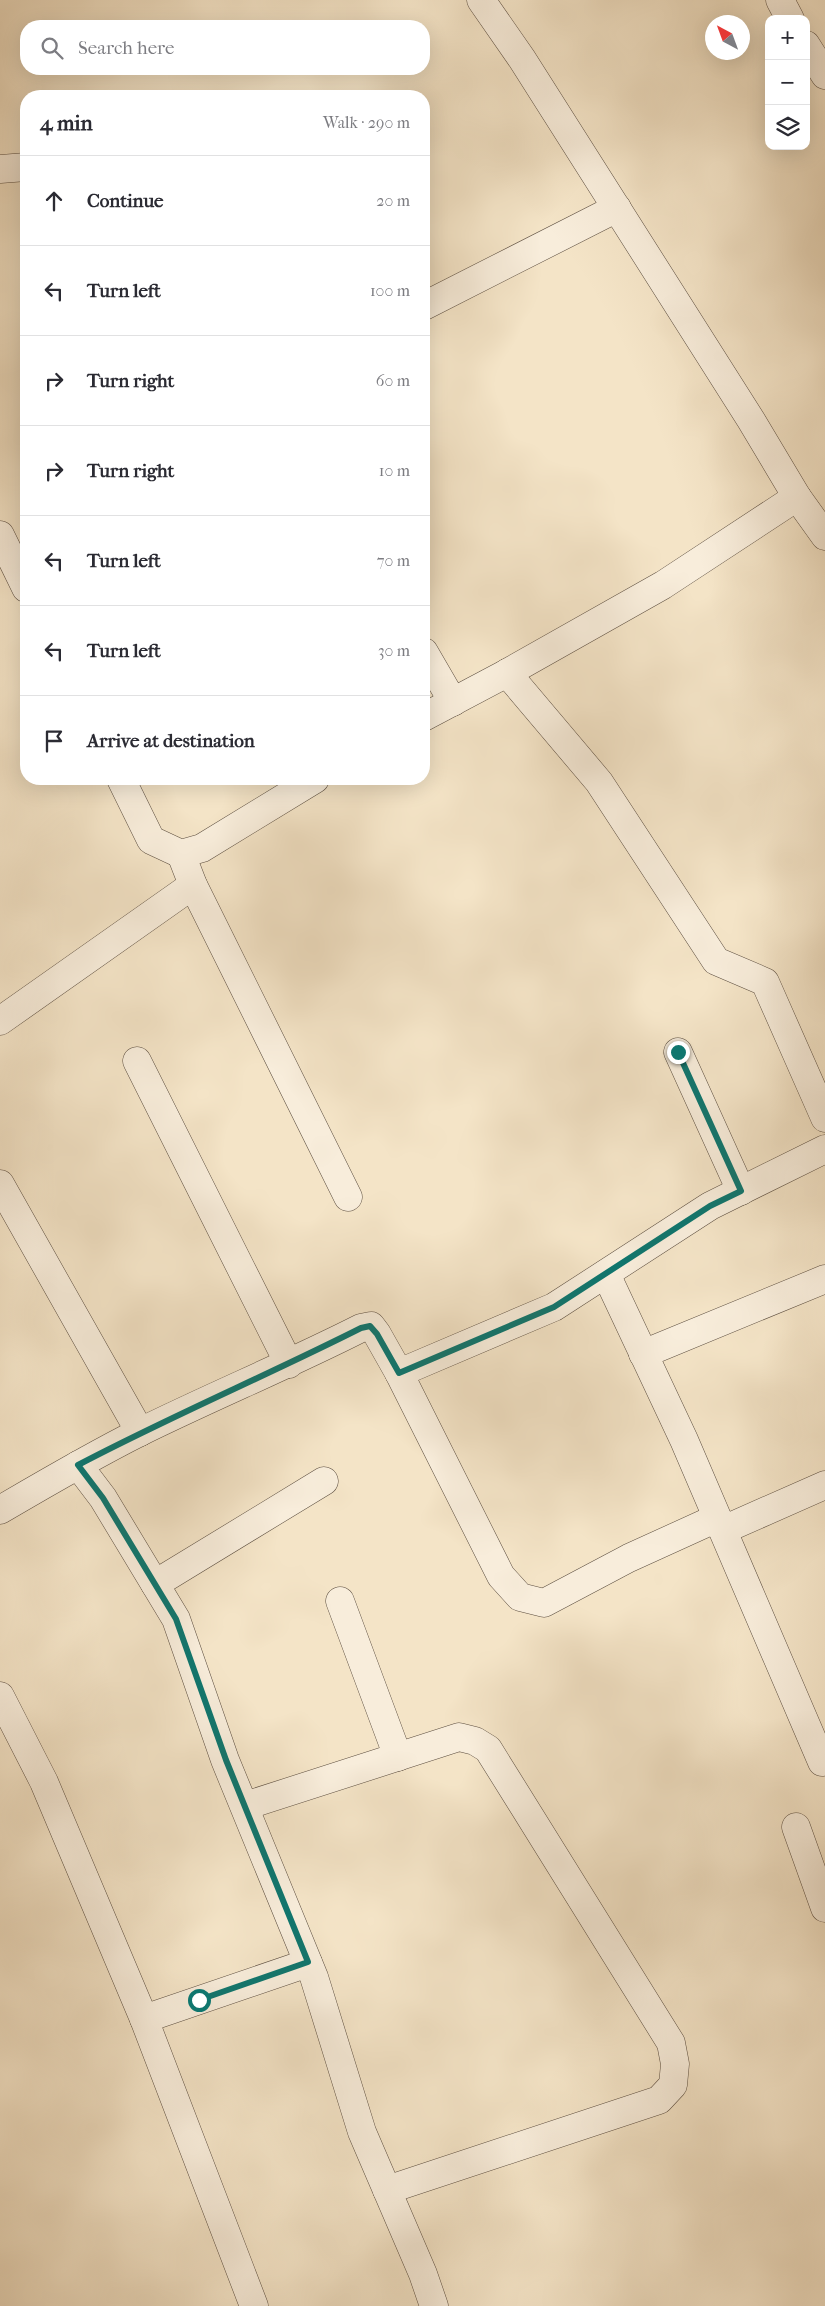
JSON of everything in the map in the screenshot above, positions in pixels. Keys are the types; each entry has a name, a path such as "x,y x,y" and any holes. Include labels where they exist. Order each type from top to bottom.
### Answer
{"street":[{"path":"481,0 522,59 751,420 797,497 825,536"},
{"path":"780,0 788,15"},
{"path":"810,51 825,75"},
{"path":"0,169 20,167"},
{"path":"430,303 617,208"},
{"path":"430,714 508,673 663,585 797,497"},
{"path":"0,535 20,576"},
{"path":"430,662 453,702"},
{"path":"508,673 599,782 716,961 765,982 825,1118"},
{"path":"124,785 152,840 181,854 202,848 305,785"},
{"path":"181,854 193,885 348,1196"},
{"path":"0,1021 193,885"},
{"path":"678,1052 741,1191"},
{"path":"137,1061 289,1364"},
{"path":"399,1373 554,1307 710,1206 825,1148"},
{"path":"0,1184 140,1432"},
{"path":"606,1274 720,1524 822,1762"},
{"path":"643,1354 825,1279"},
{"path":"0,1510 140,1432 289,1364 361,1328 370,1326 377,1334 399,1373 501,1576 520,1597 544,1603 629,1558 825,1485"},
{"path":"78,1465 103,1498 176,1619 226,1760 308,1962 362,2132 434,2306"},
{"path":"155,1584 324,1481"},
{"path":"340,1601 398,1757"},
{"path":"0,1696 44,1782 144,2019 254,2306"},
{"path":"244,1806 459,1737 475,1741 488,1749 671,2043 675,2064 673,2085 659,2100 387,2190"},
{"path":"796,1827 825,1908"},
{"path":"144,2019 308,1962"}],"route":[{"path":"199,2000 308,1962 226,1760 176,1619 103,1498 78,1465 140,1432 289,1364 361,1328 370,1326 377,1334 399,1373 554,1307 710,1206 741,1191 678,1052"}]}
